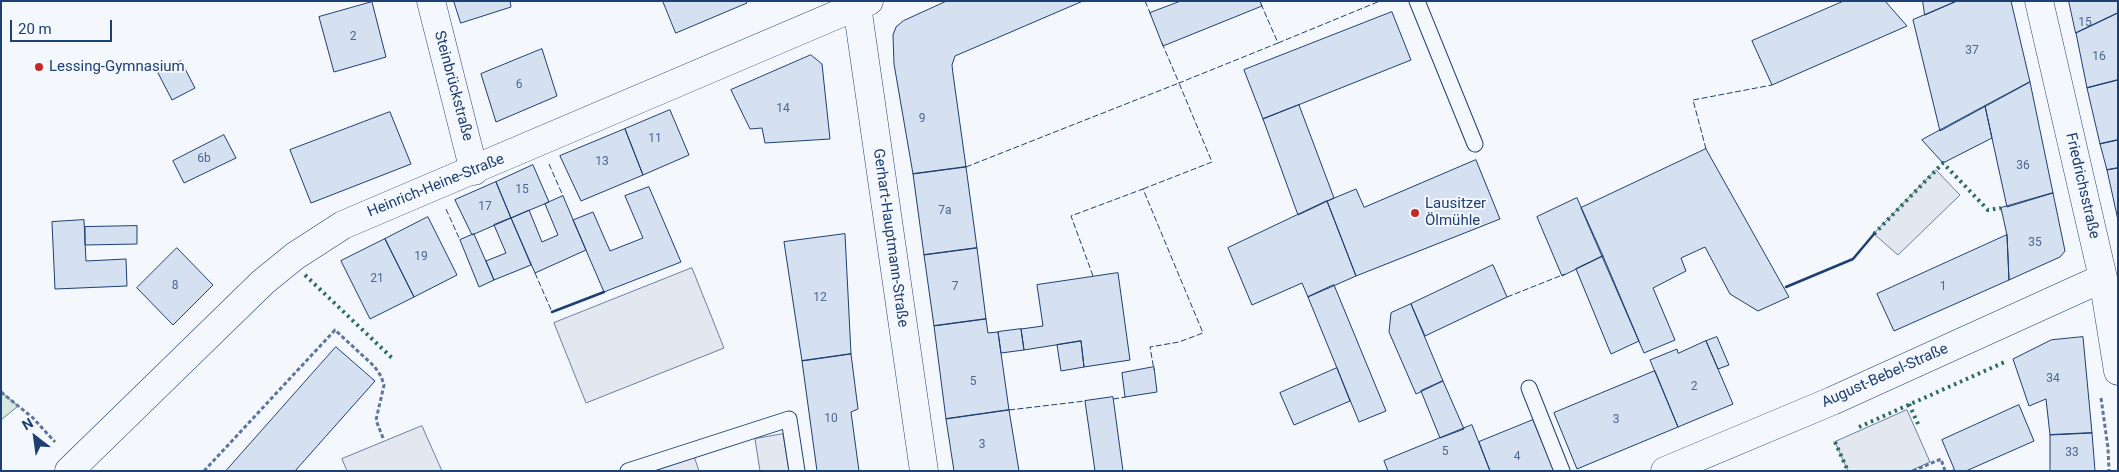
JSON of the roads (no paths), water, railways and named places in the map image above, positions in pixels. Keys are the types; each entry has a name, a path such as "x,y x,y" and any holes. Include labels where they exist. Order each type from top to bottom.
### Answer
{"street":[{"name":"Steinbrückstraße","path":"431,1 474,171"},
{"name":"Friedrichsstraße","path":"2039,1 2103,278 2118,371"},
{"name":"Heinrich-Heine-Straße","path":"73,468 263,282 295,256 343,225 474,171 850,6"},
{"name":"Gerhart-Hauptmann-Straße","path":"850,6 924,471"},
{"name":"August-Bebel-Straße","path":"1665,471 1832,401 2103,278"}],"lane":[{"path":"1418,1 1475,144"},
{"path":"1529,388 1562,471"},
{"path":"628,471 789,419 797,471"}],"place":[{"name":"Lessing-Gymnasium","path":"39,67"},
{"name":"Lausitzer Ölmühle","path":"1415,213"}]}
